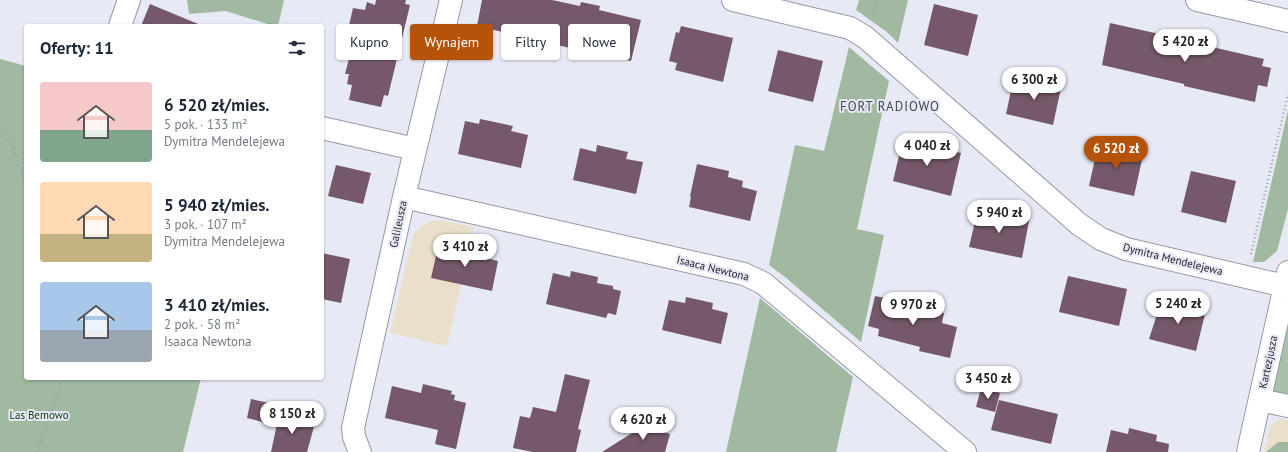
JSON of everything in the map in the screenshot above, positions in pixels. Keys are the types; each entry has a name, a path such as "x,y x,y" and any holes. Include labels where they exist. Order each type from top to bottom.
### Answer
{"street":[{"path":"121,24 129,0"},
{"name":"Galileusza","path":"357,443 404,197 451,0"},
{"name":"Dymitra Mendelejewa","path":"733,0 850,28 865,37 1080,225 1101,238 1126,249 1286,278"},
{"path":"1197,0 1288,21"},
{"path":"324,128 415,149"},
{"name":"Isaaca Newtona","path":"404,197 744,274 764,283 966,452"},
{"name":"Kartezjusza","path":"1248,452 1286,278"},
{"path":"1260,400 1288,406"}],"path":[{"path":"1251,256 1288,94"},
{"path":"0,129 13,147 24,179"},
{"path":"37,452 62,380"}],"shaded area":[{"path":"440,220 474,227 447,346 390,333 413,235 422,225"},
{"path":"1279,418 1288,420 1288,452 1264,452 1270,427"}],"green space":[{"path":"187,0 284,0 278,24 268,24 226,11 189,14"},
{"path":"859,0 908,0 898,43 887,32 856,10"},
{"path":"849,47 889,81 857,229 884,235 861,342 769,265 795,145 824,151"},
{"name":"Las Bemowo","path":"0,59 24,65 24,380 201,380 183,452 0,452"},
{"path":"1288,110 1288,209 1277,251 1264,262 1253,262"},
{"path":"760,298 853,377 836,452 726,452"},
{"path":"1288,315 1288,402 1270,398"},
{"path":"1278,442 1288,442 1288,452 1266,452"}],"building":[{"path":"376,0 406,0 405,4 410,5 402,38 402,24 349,24 353,8 365,10 367,2 375,5"},
{"path":"482,0 552,0 580,6 581,2 600,6 599,10 641,20 631,61 626,60 630,60 630,24 568,24 568,48 560,46 560,24 501,24 501,32 493,30 493,24 477,24"},
{"path":"150,4 198,24 142,24"},
{"path":"934,4 978,15 968,56 924,45"},
{"path":"1110,23 1264,59 1262,66 1271,68 1267,87 1258,85 1255,102 1102,65"},
{"path":"681,26 733,38 723,82 675,70 677,63 669,61 676,32 679,33"},
{"path":"778,50 823,61 813,102 768,91"},
{"path":"349,60 397,60 388,96 384,95 381,107 349,100 352,85 347,84 349,74 345,74"},
{"path":"1014,77 1061,88 1053,125 1006,114"},
{"path":"480,119 513,126 511,131 528,135 521,168 458,154 465,121 479,124"},
{"path":"903,139 961,153 951,196 893,181"},
{"path":"597,145 628,152 626,159 643,162 636,194 573,180 580,148 596,152"},
{"path":"1098,145 1143,155 1134,196 1089,186"},
{"path":"697,164 729,171 728,177 743,181 742,187 757,191 750,221 689,207"},
{"path":"336,165 371,173 363,204 328,196"},
{"path":"1191,171 1236,181 1226,223 1181,212"},
{"path":"978,209 1029,221 1022,258 969,247"},
{"path":"456,245 484,251 482,257 498,261 492,291 431,278 438,247 455,251"},
{"path":"324,253 350,259 341,303 324,299"},
{"path":"571,271 598,277 597,283 613,286 613,289 621,291 616,315 608,313 606,318 546,304 553,273 570,277"},
{"path":"1068,276 1127,289 1119,326 1059,312"},
{"path":"875,296 901,301 900,304 944,313 942,323 957,327 950,358 919,351 920,347 878,336 879,329 868,326"},
{"path":"686,297 713,303 712,309 728,313 721,344 662,330 669,300 685,303"},
{"path":"1162,299 1206,310 1196,351 1149,339"},
{"path":"565,374 590,380 578,429 581,430 576,452 533,452 513,448 520,416 530,418 533,407 556,412"},
{"path":"423,384 452,391 451,394 455,395 454,400 466,403 456,449 435,444 438,430 385,418 392,386 421,393"},
{"path":"981,388 1000,393 995,412 976,407"},
{"path":"251,399 274,404 270,424 247,418"},
{"path":"999,400 1058,414 1051,444 991,430"},
{"path":"279,415 315,423 307,452 271,452"},
{"path":"651,421 658,431 670,434 665,452 602,452"},
{"path":"1129,428 1157,435 1156,441 1169,444 1168,452 1106,452 1111,430 1128,434"}],"district":[{"name":"FORT RADIOWO","path":"890,106"}]}
